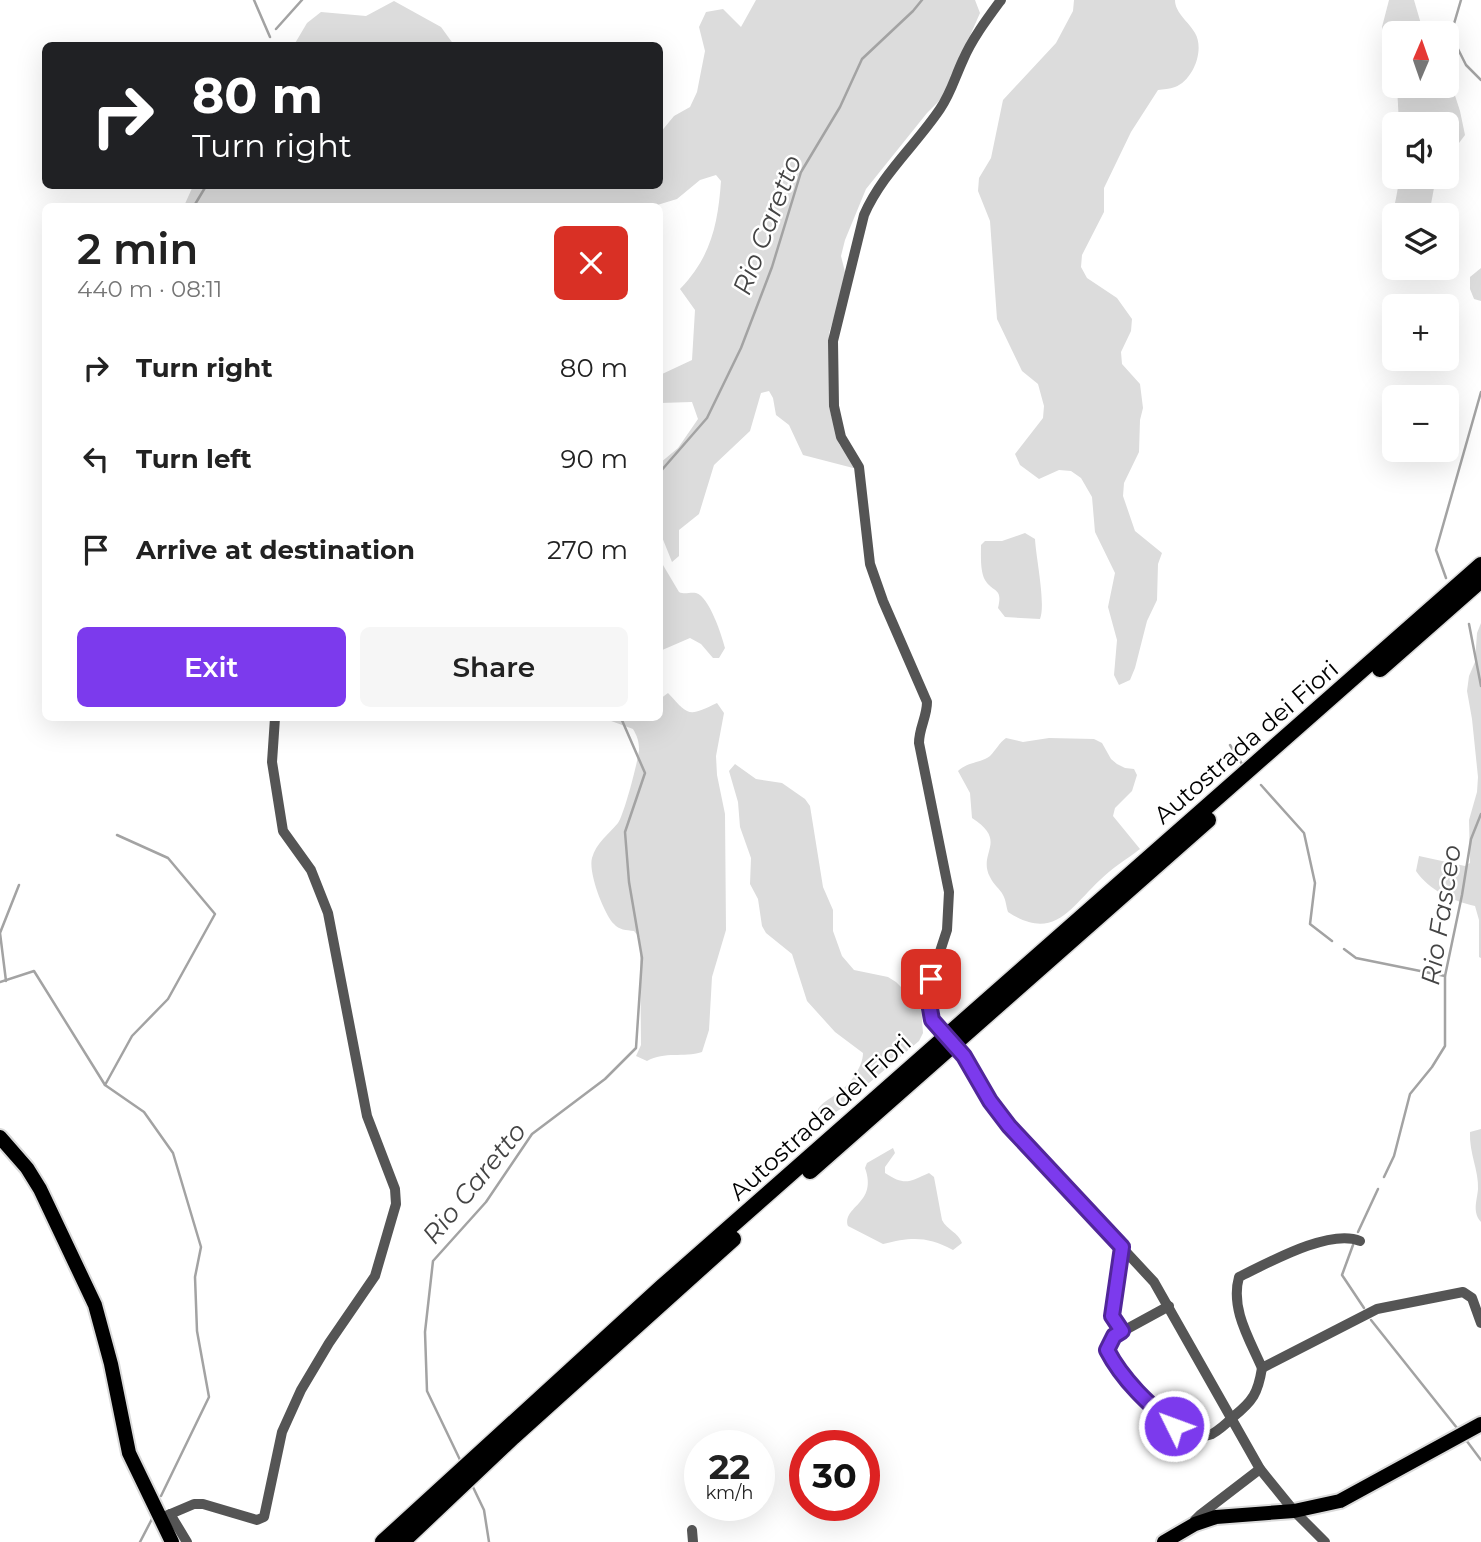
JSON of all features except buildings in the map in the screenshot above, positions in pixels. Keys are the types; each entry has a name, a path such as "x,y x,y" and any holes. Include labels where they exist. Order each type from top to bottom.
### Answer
{"highway":[{"name":"Autostrada dei Fiori","path":"383,1542 662,1287 1481,565"},
{"name":"Autostrada dei Fiori","path":"402,1542 667,1298 1481,580"}],"main road":[{"path":"0,1137 27,1168 40,1189 95,1305 111,1364 129,1452 166,1516 172,1542"},
{"path":"1164,1542 1195,1524 1229,1514 1294,1511 1340,1501 1481,1424"}],"street":[{"path":"1001,0 962,61 956,83 940,109 884,178 870,200 833,341 834,407 841,437 859,467 870,564 883,601 927,702 927,711 919,732 919,743 949,892 947,930 928,997 932,1020 964,1056 990,1101 1009,1126 1154,1282 1260,1469 1294,1511 1325,1542"},
{"path":"187,1542 166,1516 194,1504 203,1504 257,1520 264,1517 282,1432 301,1390 329,1343 375,1276 397,1205 395,1189 367,1116 328,913 311,870 283,831 272,762 275,721"},
{"path":"1169,1306 1114,1336 1107,1350 1115,1365 1146,1401 1174,1426 1195,1434 1210,1435 1245,1408 1258,1391 1262,1368 1242,1323 1237,1287 1239,1278 1306,1246 1347,1237 1360,1241"},
{"path":"1122,1247 1112,1316 1122,1331"},
{"path":"1262,1368 1377,1309 1463,1292 1472,1298 1481,1322"},
{"path":"1195,1524 1200,1515 1260,1469"},
{"path":"692,1530 693,1542"}],"shaded area":[{"path":"756,0 975,0 980,13 943,97 866,189 845,240 841,256 845,272 829,333 829,407 839,444 857,469 803,455 789,425 776,415 769,391 761,393 750,431 714,465 699,514 679,530 679,556 672,562 663,540 663,460 678,448 698,419 692,402 663,403 663,374 692,360 695,310 680,289 699,265 711,239 718,212 721,181 716,175 700,180 677,199 663,203 185,203 192,189 663,189 663,129 674,116 690,107 697,92 705,51 699,27 706,12 723,9 741,27"},
{"path":"1074,0 1175,0 1180,13 1195,33 1199,48 1196,64 1187,78 1175,87 1158,90 1131,132 1104,188 1104,212 1082,255 1081,267 1087,278 1117,298 1132,319 1131,331 1121,352 1122,364 1140,384 1143,408 1139,452 1124,483 1123,496 1135,531 1162,553 1158,564 1157,600 1147,621 1135,668 1130,680 1119,685 1114,675 1117,640 1108,607 1115,573 1095,532 1092,497 1081,478 1071,471 1059,470 1039,479 1020,465 1015,454 1043,418 1044,406 1038,384 1022,371 997,319 990,221 978,191 979,178 991,158 1003,100 1056,43 1073,11"},
{"path":"1389,0 1414,0 1420,21 1384,21"},
{"path":"394,1 441,27 452,42 296,42 307,23 321,12 366,16"},
{"path":"1398,98 1456,98 1465,135 1459,143 1459,112 1398,112"},
{"path":"1434,189 1431,203 1395,203 1397,191"},
{"path":"1481,268 1481,301 1474,299 1470,289 1470,277"},
{"path":"1025,533 1035,539 1041,592 1040,619 1005,617 998,608 998,594 985,580 982,572 981,545 985,541 1002,541"},
{"path":"663,565 679,592 696,593 706,601 725,648 719,658 713,658 701,644 690,638 663,650"},
{"path":"1481,623 1481,958 1479,920 1475,906 1442,894 1427,884 1416,871 1419,856 1465,866 1470,863 1469,820 1478,777 1467,691"},
{"path":"668,693 690,712 700,711 717,703 724,713 716,756 725,814 726,930 712,977 709,1030 702,1052 661,1056 647,1061 636,1056 641,1045 640,938 634,931 618,927 610,919 598,893 591,864 596,848 621,818 639,750 633,729 611,721 663,721 663,697"},
{"path":"1006,738 1023,742 1049,738 1094,739 1102,743 1111,759 1125,768 1134,769 1137,775 1132,791 1115,808 1113,816 1140,849 1105,876 1070,910 1049,922 1038,924 1008,912 1004,897 991,880 987,868 991,841 989,834 972,818 970,793 958,771 990,756"},
{"path":"735,764 756,779 782,783 805,799 810,806 823,887 833,910 833,931 842,956 854,970 888,977 896,982 921,1007 923,1033 919,1041 844,1107 829,1116 820,1117 818,1109 850,1082 858,1071 863,1053 835,1032 807,1001 792,954 766,933 762,926 758,899 750,884 751,858 740,827 738,802 729,771"},
{"path":"1481,1129 1481,1222 1476,1210 1478,1182 1470,1132"},
{"path":"893,1148 895,1153 885,1167 885,1173 902,1181 929,1173 934,1177 942,1220 962,1243 953,1250 919,1239 883,1244 848,1226 850,1214 867,1189 867,1163"}],"waterway":[{"path":"254,0 270,37"},
{"path":"276,29 302,0"},
{"name":"Rio Caretto","path":"663,469 707,418 741,348 772,267 801,172 840,107 862,59 922,0"},
{"name":"Rio Fasceo","path":"1455,21 1461,0"},
{"name":"Rio Fasceo","path":"1460,53 1466,65 1481,80"},
{"path":"196,203 204,189"},
{"name":"Rio Fasceo","path":"1446,578 1436,550 1481,392"},
{"name":"Rio Fasceo","path":"1469,624 1481,686"},
{"name":"Rio Caretto","path":"462,1464 427,1391 425,1332 433,1261 486,1202 532,1134 605,1079 636,1048 642,958 629,882 625,832 645,773 622,721"},
{"path":"1230,745 1242,764"},
{"path":"1261,785 1304,833 1315,883 1310,924 1332,941"},
{"name":"Rio Fasceo","path":"1384,1177 1394,1156 1410,1094 1445,1046 1445,976 1471,839 1481,814"},
{"path":"105,1085 132,1036 168,999 215,914 168,858 117,835"},
{"path":"6,981 0,933 19,885"},
{"path":"1344,949 1356,958 1445,976"},
{"path":"0,982 34,971 105,1085 144,1112 173,1153 201,1247 195,1277 197,1331 209,1397 161,1496"},
{"name":"Rio Fasceo","path":"1358,1232 1378,1189"},
{"name":"Rio Fasceo","path":"1353,1245 1342,1275 1364,1308"},
{"name":"Rio Fasceo","path":"1371,1320 1457,1428"},
{"name":"Rio Fasceo","path":"1466,1440 1481,1460"},
{"name":"Rio Caretto","path":"472,1485 484,1510 489,1542"},
{"path":"140,1542 153,1517"}],"route":[{"path":"931,979 928,997 932,1020 964,1056 990,1101 1009,1126 1122,1247 1112,1316 1122,1331 1114,1336 1107,1350 1115,1365 1146,1401 1174,1426"}]}
